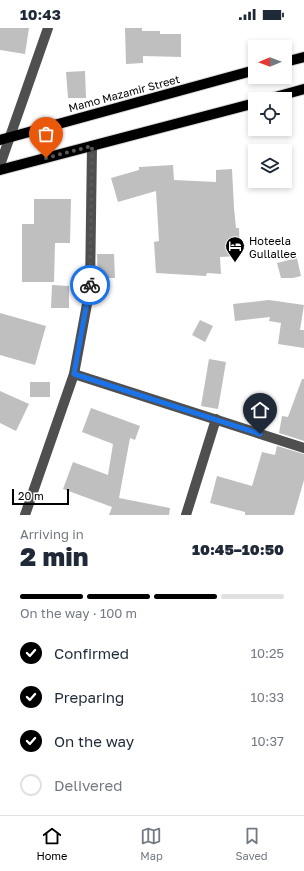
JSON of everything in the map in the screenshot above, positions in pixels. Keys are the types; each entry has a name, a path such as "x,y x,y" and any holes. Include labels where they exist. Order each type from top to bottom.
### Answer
{"main road":[{"path":"292,60 304,57"},
{"name":"Mamo Mazamir Street","path":"0,140 248,72"},
{"path":"292,93 304,90"},
{"path":"0,170 248,104"}],"street":[{"path":"0,165 48,28"},
{"path":"25,515 74,374 90,288 92,146"},
{"path":"74,374 304,448"},
{"path":"186,515 216,419"}],"building":[{"path":"0,28 29,28 25,54 0,50"},
{"path":"125,28 142,28 142,31 160,31 160,34 181,34 181,57 143,56 143,63 126,64"},
{"path":"85,71 86,98 68,98 66,72"},
{"path":"173,165 174,180 216,182 216,170 232,169 234,208 236,228 239,228 240,256 220,257 221,274 207,273 206,276 156,273 154,242 159,241 156,191 118,202 111,178 139,170 139,167"},
{"path":"34,199 71,199 70,243 55,243 54,282 22,282 22,224 34,224"},
{"path":"97,254 114,254 115,278 98,278"},
{"path":"297,258 301,276 281,278 277,263"},
{"path":"52,285 69,286 69,308 51,308"},
{"path":"269,300 304,305 300,330 304,330 304,348 278,344 281,323 269,321 270,317 235,321 233,304"},
{"path":"0,313 46,326 35,365 0,355"},
{"path":"200,320 213,326 205,342 192,335"},
{"path":"209,359 226,362 218,409 201,406"},
{"path":"302,379 304,379 304,441 279,433 282,416 288,417"},
{"path":"30,382 50,382 50,397 30,397"},
{"path":"0,391 29,404 16,431 0,423"},
{"path":"91,408 140,426 135,440 130,438 119,498 170,508 169,515 109,515 112,507 63,489 73,462 108,475 113,444 82,432"},
{"path":"277,446 304,454 304,480 294,515 245,515 245,512 210,503 217,476 252,486 262,452 275,455"}],"way so far":[{"path":"46,158 92,146 90,285"}],"place":[{"name":"Hoteela Gullallee","path":"235,263"}],"route":[{"path":"90,285 74,374 260,434"}]}
